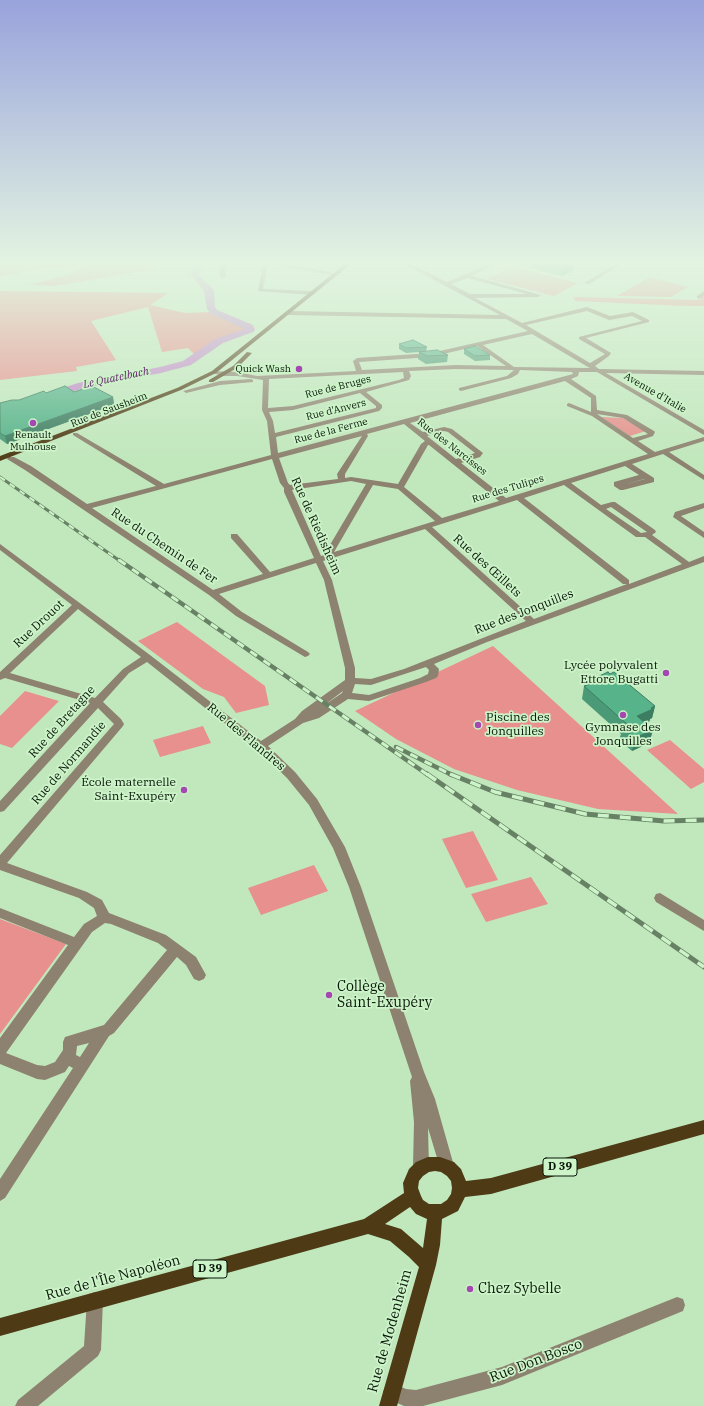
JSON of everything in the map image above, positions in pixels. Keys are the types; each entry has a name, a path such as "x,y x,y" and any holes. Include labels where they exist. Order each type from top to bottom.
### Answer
{"main road":[{"name":"Rue de Sausheim","path":"73,433 179,389 214,372 269,330"},
{"name":"Rue de Sausheim","path":"0,463 6,458 186,391 224,374 244,357 265,333"},
{"name":"D 39","path":"459,1190 491,1186 704,1126"},
{"path":"433,1163 446,1166 456,1176 459,1190 454,1204 442,1212 435,1212 422,1208 413,1196 411,1182 414,1174 421,1167 433,1163"},
{"name":"Rue de l'Île Napoléon","path":"0,1327 368,1226 413,1196"},
{"name":"Rue de Modenheim","path":"390,1399 428,1265 432,1245 435,1212"},
{"name":"Rue de Modenheim","path":"368,1226 395,1235 415,1251 428,1265"}],"street":[{"name":"Avenue d'Italie","path":"528,330 704,433"},
{"path":"593,368 608,354 581,338 614,330"},
{"path":"359,372 357,360 431,355 532,332"},
{"path":"479,344 515,368"},
{"path":"390,358 397,371"},
{"path":"214,372 266,379 397,371 434,367 593,368 643,372 704,373"},
{"path":"186,391 210,385 266,379 359,372 406,372 472,368"},
{"path":"461,389 509,377 516,373 515,368"},
{"path":"566,379 576,375 575,369"},
{"name":"Rue de Bruges","path":"265,410 293,408 407,379 408,376 406,372"},
{"path":"629,388 631,379 643,372"},
{"path":"224,374 234,382"},
{"name":"Rue de Riedisheim","path":"266,379 265,410 270,421 275,456 284,483 288,488 288,492 314,548 323,558 350,668 351,681"},
{"path":"566,379 594,397 595,413 598,419 654,455"},
{"name":"Rue de la Ferme","path":"85,507 566,379"},
{"name":"Rue d'Anvers","path":"272,436 377,410 379,408 378,405 361,391"},
{"path":"569,404 586,414 595,413 625,416 652,432 651,435 632,441"},
{"name":"Rue des Narcisses","path":"405,422 506,502"},
{"path":"421,436 444,429 450,430 479,453 455,462"},
{"path":"73,433 156,481 163,487"},
{"path":"342,480 341,474 365,436 363,433"},
{"name":"Rue des Tulipes","path":"212,593 704,439"},
{"path":"400,487 404,483 425,444 429,442"},
{"path":"664,452 704,478"},
{"name":"Rue du Chemin de Fer","path":"6,458 28,468 212,593 239,614 305,654"},
{"path":"627,464 644,476"},
{"path":"288,488 351,479 400,487 442,522"},
{"path":"323,558 333,547 371,482"},
{"path":"566,483 639,535 647,535 688,564"},
{"path":"519,498 626,582"},
{"path":"704,505 678,514 677,517 704,536"},
{"name":"Rue des Œillets","path":"426,526 533,623"},
{"path":"234,536 269,576"},
{"name":"Rue des Flandres","path":"0,546 147,657 261,746 300,786 313,802 340,847 355,887 417,1072 428,1098 446,1166"},
{"path":"314,548 333,547 345,551"},
{"name":"Rue des Jonquilles","path":"351,681 371,682 379,680 704,559"},
{"name":"Rue Drouot","path":"2,675 78,605"},
{"name":"Rue de Bretagne","path":"0,808 126,671 147,657"},
{"path":"346,695 369,698 423,680 433,676 434,669 427,663"},
{"name":"Rue de Normandie","path":"0,864 118,726 117,721 97,702 2,675"},
{"path":"299,721 315,716 346,695 350,688 351,681"},
{"path":"261,746 299,721 306,713 351,681"},
{"path":"0,864 82,895 98,904 102,910 103,918"},
{"path":"660,898 704,926"},
{"path":"0,913 76,943"},
{"path":"0,1049 76,943 88,928 103,918 112,919 162,939 176,948 191,961 199,975"},
{"path":"0,1057 37,1072 45,1072 60,1067 70,1052 70,1042 104,1032 109,1029 176,948"},
{"path":"0,1193 104,1032"},
{"path":"67,1058 83,1065"},
{"name":"Rue des Flandres","path":"417,1072 421,1122 421,1167"},
{"path":"24,1406 92,1350 95,1300"},
{"name":"Rue Don Bosco","path":"390,1399 416,1399 502,1376 677,1305"}],"shaded area":[{"path":"0,330 97,330 116,360 76,367 77,371 0,380"},
{"path":"155,330 245,330 245,332 217,340 197,357 188,348 162,352"},
{"path":"601,417 623,418 646,431 630,436"},
{"path":"177,622 265,686 269,705 236,713 224,697 203,689 138,641"},
{"name":"Piscine des Jonquilles","path":"493,646 678,814 598,809 517,790 454,769 396,739 355,711"},
{"path":"25,691 59,701 12,748 0,744 0,716"},
{"path":"203,726 211,743 160,757 153,740"},
{"path":"670,740 704,769 704,782 691,789 647,750"},
{"path":"473,831 498,880 466,888 442,839"},
{"path":"314,865 328,891 261,915 248,888"},
{"path":"531,877 548,904 486,922 471,894"},
{"path":"0,919 66,944 0,1034"}],"building":[{"path":"413,340 427,347 406,348 399,344"},
{"path":"475,346 490,355 475,356 464,349"},
{"path":"437,350 448,355 427,356 419,352"},
{"name":"Renault Mulhouse","path":"65,386 74,392 92,386 113,397 5,436 0,433 0,403 19,400 44,391 46,393"},
{"path":"608,672 610,674 614,672 655,706 651,708 653,709 637,716 653,730 635,738 623,727 628,725 584,686 593,683 592,681 597,679 595,678"}],"waterway":[{"name":"Le Quatelbach","path":"48,396 82,385 161,370 187,363 219,341 247,332 250,330"}],"railway":[{"path":"0,477 120,561"},
{"path":"119,560 428,775"},
{"path":"396,747 450,774"},
{"path":"427,774 704,967"},
{"path":"450,774 495,792 585,814 664,821 704,820"}],"place":[{"name":"Quick Wash","path":"299,369"},
{"name":"Renault Mulhouse","path":"33,423"},
{"name":"Lycée polyvalent Ettore Bugatti","path":"666,673"},
{"name":"Gymnase des Jonquilles","path":"623,715"},
{"name":"Piscine des Jonquilles","path":"478,725"},
{"name":"École maternelle Saint-Exupéry","path":"184,790"},
{"name":"Collège Saint-Exupéry","path":"329,995"},
{"name":"Chez Sybelle","path":"470,1289"}]}
